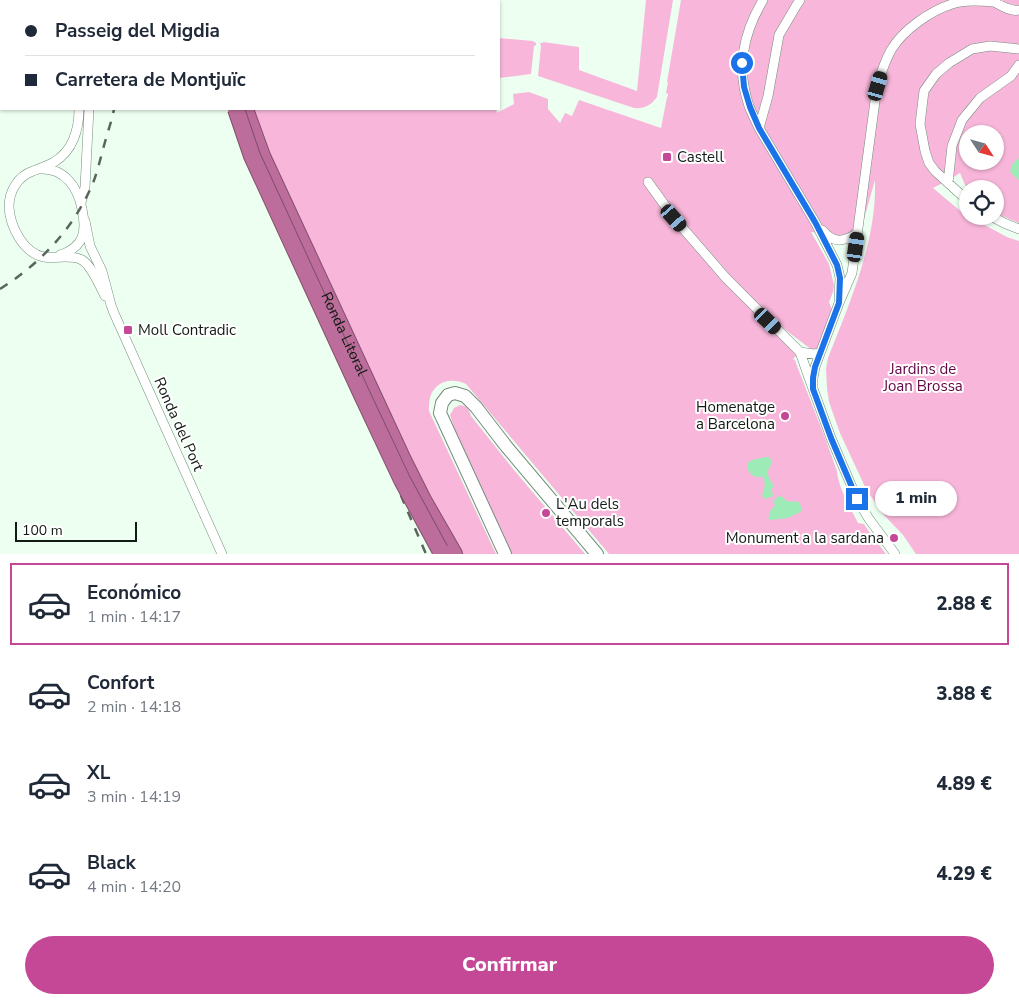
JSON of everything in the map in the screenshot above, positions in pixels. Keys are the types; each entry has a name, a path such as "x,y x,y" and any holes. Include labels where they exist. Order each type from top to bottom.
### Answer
{"highway":[{"name":"Ronda Litoral","path":"236,110 252,156 365,402 402,480 442,554"},
{"name":"Ronda Litoral","path":"245,110 262,156 399,452 423,500 454,554"}],"street":[{"path":"763,0 746,36 742,63 744,87 759,128 815,222 837,265 840,278 839,303"},
{"path":"759,128 768,96 779,35 800,0"},
{"path":"813,389 815,367 820,352 852,274 878,86 883,66 892,48 910,28 935,11 953,3 974,0 995,1 1011,10 1019,10"},
{"path":"959,193 929,163 920,124 924,91 936,74 949,62 972,50 990,46 1019,50"},
{"path":"948,183 952,146 962,120 980,98 1011,76 1019,65"},
{"path":"79,110 78,128 71,144 52,164 31,171 14,186 10,199 10,214 14,228 24,244 32,251 43,257 75,258 85,262 111,305"},
{"path":"82,204 89,110"},
{"path":"36,170 52,170 64,176 74,186 82,204 90,246 102,270 111,305"},
{"path":"648,182 674,218 726,278 800,352 831,438 857,499 895,554"},
{"path":"51,257 67,253 76,246 84,233 85,221"},
{"path":"815,222 833,240 846,240 858,234"},
{"path":"1004,223 1019,229"},
{"name":"Ronda del Port","path":"111,305 222,554"},
{"path":"800,352 814,354 820,352"},
{"path":"505,554 440,413 442,403 448,395 455,393 465,396 476,407 506,446 597,554"}],"green space":[{"path":"646,0 673,0 657,97 650,104 641,108 634,108 538,76 540,43 579,47 579,70 637,91"},
{"name":"Jardins de Joan Brossa","path":"681,0 1019,0 1019,223 1004,217 1004,180 963,180 960,173 933,188 959,210 959,225 985,225 1019,241 1019,554 916,554 903,535 883,514 866,489 840,433 829,402 826,369 828,358 861,271 867,248 872,226 875,180 859,237 837,238 827,234 811,232 829,264 834,285 829,302 832,310 817,349 812,350 779,325 800,352 793,359 824,435 845,498 858,523 864,524 886,554 609,554 466,384 448,381 440,384 433,391 429,403 429,411 496,554 460,554 431,503 269,154 252,110 496,110 497,113 514,104 513,94 529,92 548,99 548,109 560,123 565,113 572,116 579,100 661,128 668,96 666,93"},
{"path":"500,38 533,41 536,43 531,74 500,78"},
{"path":"460,405 467,408 471,416 514,470 585,554 511,554 455,430 450,415 454,408"}],"shaded area":[{"path":"1019,158 1019,180 1010,171 1013,163"},
{"path":"769,457 772,462 767,473 774,485 771,491 774,496 764,499 762,495 765,486 762,476 752,475 747,466 752,460"},
{"path":"779,496 783,497 786,501 799,502 802,511 788,518 770,520 768,518 769,513 775,505 773,501"}],"railway":[{"path":"0,289 42,256 55,243 76,215 95,178 114,110"},
{"path":"240,110 244,125 346,349 435,554"},
{"path":"261,183 369,421 426,554"}],"place":[{"name":"Castell","path":"667,157"},
{"name":"Moll Contradic","path":"128,330"},
{"name":"Homenatge a Barcelona","path":"785,416"},
{"name":"L'Au dels temporals","path":"546,513"},
{"name":"Monument a la sardana","path":"894,538"}],"route":[{"path":"742,63 744,87 759,128 815,222 837,265 840,278 839,303 815,367 813,389 857,499"}]}
